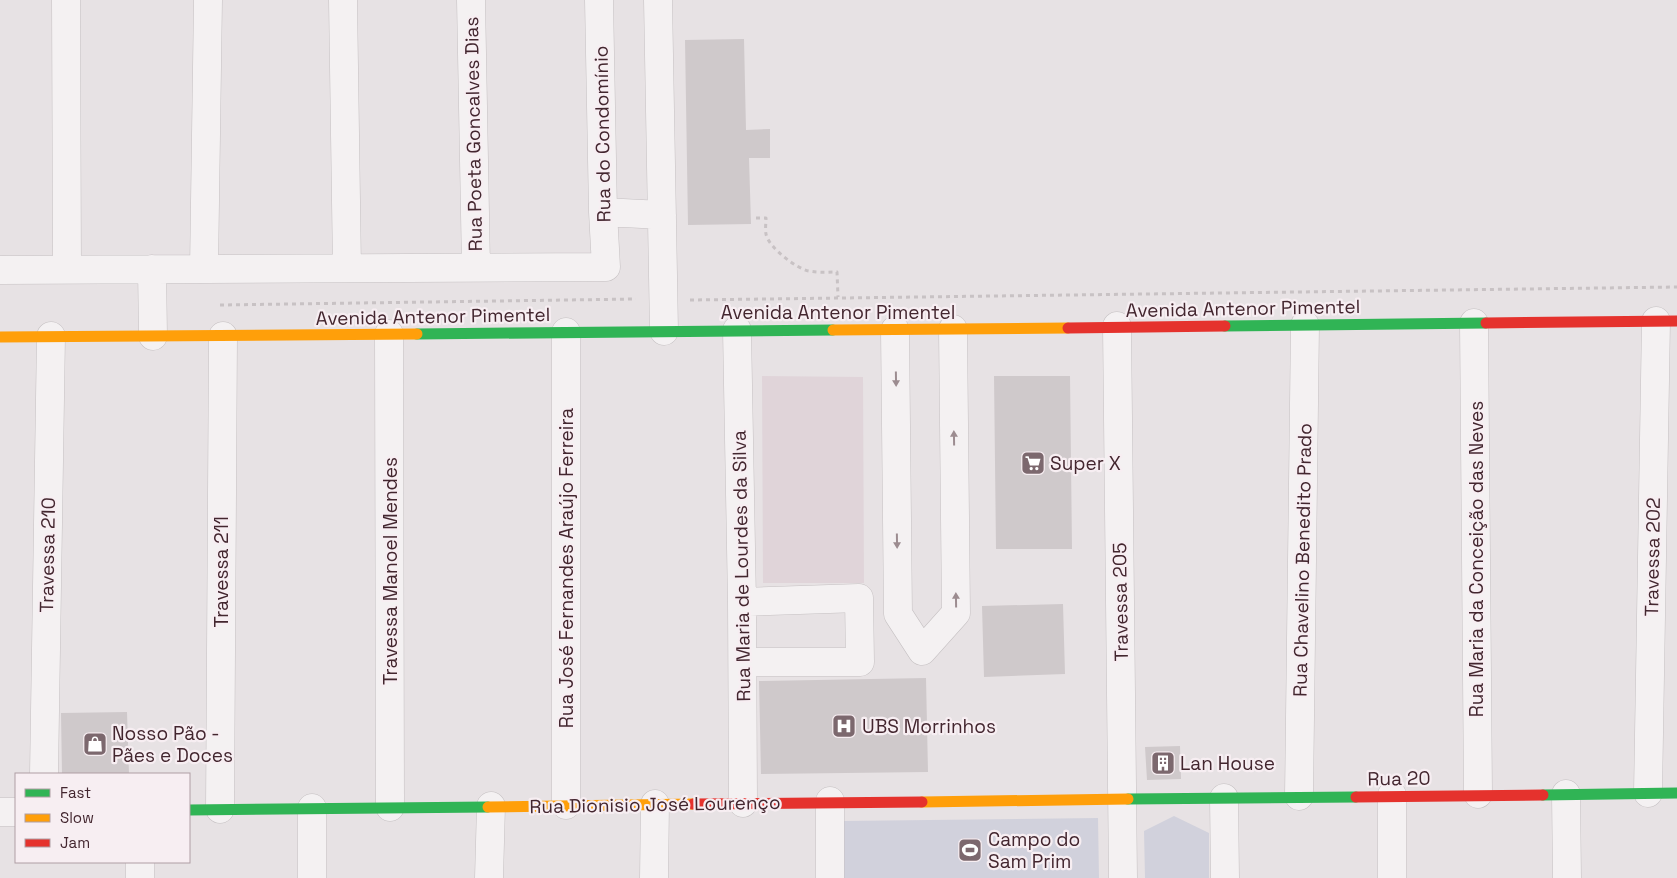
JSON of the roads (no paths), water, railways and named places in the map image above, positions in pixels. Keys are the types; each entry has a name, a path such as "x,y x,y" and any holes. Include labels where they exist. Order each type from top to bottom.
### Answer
{"street":[{"path":"66,0 68,269"},
{"path":"204,269 208,0"},
{"path":"343,0 346,268"},
{"name":"Rua Poeta Goncalves Dias","path":"471,0 476,267"},
{"name":"Rua do Condomínio","path":"476,267 606,267 603,212 600,0"},
{"path":"658,0 664,331"},
{"path":"603,212 662,215"},
{"path":"0,270 476,267"},
{"path":"152,269 153,336"},
{"name":"Avenida Antenor Pimentel","path":"0,338 1666,321"},
{"name":"Travessa 202","path":"1648,793 1666,321"},
{"name":"Rua Maria da Conceição das Neves","path":"1474,323 1478,794"},
{"name":"Rua Chavelino Benedito Prado","path":"1299,796 1304,325"},
{"name":"Travessa 205","path":"1117,326 1123,878"},
{"path":"895,330 898,614 922,651 956,613 953,329"},
{"name":"Rua Maria de Lourdes da Silva","path":"737,330 743,662 743,802"},
{"name":"Rua José Fernandes Araújo Ferreira","path":"566,332 566,805"},
{"name":"Travessa Manoel Mendes","path":"389,334 390,807"},
{"name":"Travessa 210","path":"44,773 51,336"},
{"name":"Travessa 211","path":"220,809 223,336"},
{"path":"742,602 860,598 860,662 743,662"},
{"name":"Rua 20","path":"1122,798 1677,793"},
{"path":"1566,794 1567,878"},
{"path":"1392,795 1392,878"},
{"name":"Rua Dionisio José Lourenço","path":"190,810 1122,798"},
{"path":"1224,798 1225,878"},
{"path":"830,801 830,878"},
{"path":"654,878 655,804"},
{"path":"489,878 490,806"},
{"path":"312,808 312,878"},
{"path":"0,812 15,812"},
{"path":"140,863 140,878"}],"place":[{"name":"Super X","path":"1033,463"},
{"name":"UBS Morrinhos","path":"844,726"},
{"name":"Nosso Pão - Pães e Doces","path":"95,744"},
{"name":"Lan House","path":"1163,763"},
{"name":"Campo do Sam Prim","path":"970,850"}]}
